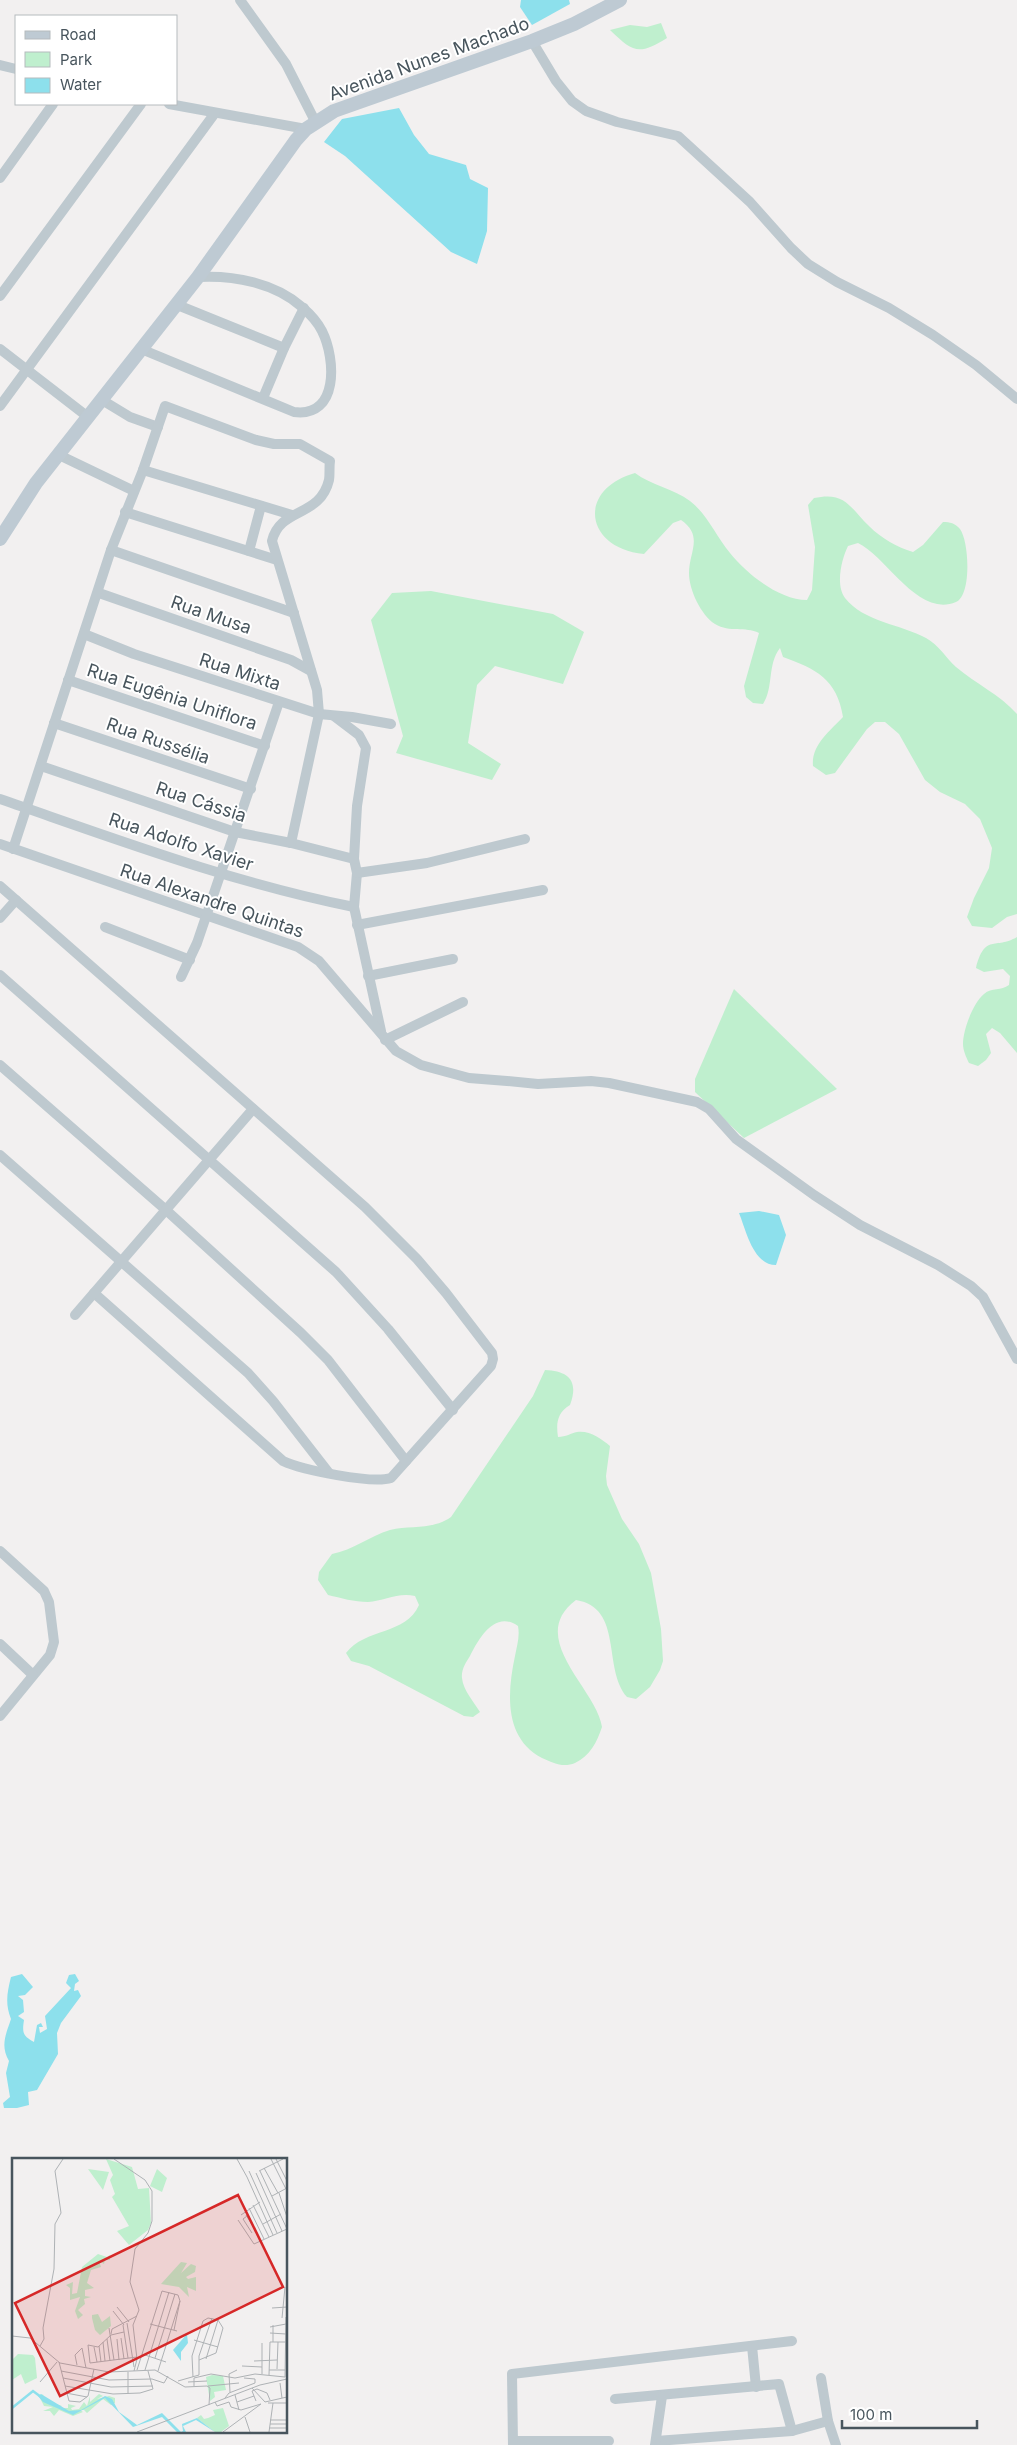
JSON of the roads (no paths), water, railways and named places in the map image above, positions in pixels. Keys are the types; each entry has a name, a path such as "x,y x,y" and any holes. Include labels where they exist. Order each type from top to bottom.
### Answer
{"main road":[{"name":"Avenida Nunes Machado","path":"311,126 334,111 532,41 574,24 620,0"},
{"path":"0,539 36,483 198,277 311,126"}],"street":[{"path":"174,105 215,113 311,126 286,64 240,0"},
{"path":"532,41 556,81 572,100 586,110 617,122 678,136 750,202 808,264 837,282 889,308 933,335 976,365 1017,399"},
{"path":"0,66 15,69"},
{"path":"0,178 52,105"},
{"path":"0,296 140,105"},
{"path":"0,406 215,113"},
{"path":"141,349 294,412 303,413 318,408 326,399 331,381 330,360 322,330 304,308 279,292 243,280 222,276 198,277"},
{"path":"175,304 284,348"},
{"path":"263,398 284,348 304,308"},
{"path":"0,349 88,418"},
{"path":"102,400 130,417 158,427"},
{"path":"13,849 125,512 143,470 166,406 256,440 274,444 300,444 330,461 329,481 322,496 307,510 292,515 274,531 272,541 317,690 319,714 291,843"},
{"path":"59,455 134,492"},
{"path":"143,470 292,515"},
{"path":"249,551 261,506"},
{"path":"125,512 277,560"},
{"path":"112,550 294,613"},
{"name":"Rua Musa","path":"99,593 291,660 307,667 311,671"},
{"name":"Rua Mixta","path":"84,634 134,654 319,714 352,717 391,724"},
{"name":"Rua Eugênia Uniflora","path":"68,680 265,746"},
{"path":"181,977 190,960 222,873 279,702"},
{"path":"334,716 359,735 366,748 357,806 354,859 357,874 354,907 383,1037 463,1002"},
{"name":"Rua Russélia","path":"54,722 251,789"},
{"name":"Rua Cássia","path":"41,766 235,832 291,843 354,859"},
{"name":"Rua Adolfo Xavier","path":"0,799 222,873 302,897 354,907"},
{"path":"357,874 427,863 525,839"},
{"name":"Rua Alexandre Quintas","path":"0,844 298,946 311,954 383,1037 409,1060 443,1072 469,1078 538,1084 591,1081 697,1102 710,1109 736,1139 814,1195 860,1226 938,1265 970,1286 983,1298 1017,1359"},
{"path":"0,886 365,1207 417,1259 446,1293 492,1353 493,1359 491,1366 391,1478 383,1480 329,1473 301,1468 283,1461 94,1293"},
{"path":"357,925 543,890"},
{"path":"0,918 16,900"},
{"path":"105,927 190,960"},
{"path":"368,976 453,959"},
{"path":"0,975 336,1272 388,1329 453,1410"},
{"path":"0,1065 166,1210 301,1333 328,1360 406,1461"},
{"path":"75,1315 253,1109"},
{"path":"0,1154 248,1372 329,1473"},
{"path":"0,1551 44,1591 49,1602 54,1642 50,1655 0,1716"},
{"path":"0,1644 33,1675"},
{"path":"609,2441 513,2443 512,2374 792,2341"},
{"path":"752,2346 756,2387"},
{"path":"821,2378 828,2421 836,2445"},
{"path":"615,2399 779,2384 792,2431"},
{"path":"662,2396 655,2443 792,2431 828,2421"}],"water":[{"path":"521,0 569,0 570,4 532,25 520,7"},
{"path":"399,108 414,135 429,154 466,165 470,179 488,188 487,231 477,264 451,252 345,156 324,142 342,119"},
{"path":"759,1211 779,1215 786,1235 776,1265 761,1259 756,1253 739,1213"},
{"path":"22,1974 33,1987 25,1995 18,1996 23,2000 24,2012 18,2016 24,2020 23,2031 25,2036 34,2042 37,2025 41,2023 43,2027 39,2027 40,2033 47,2029 45,2016 71,1988 66,1983 69,1975 75,1974 79,1981 75,1984 74,1991 78,1990 81,1996 61,2023 57,2033 58,2054 37,2090 28,2092 29,2105 17,2108 4,2108 3,2103 10,2097 6,2073 9,2061 4,2045 11,2019 7,2003 8,1993 11,1977"}]}
